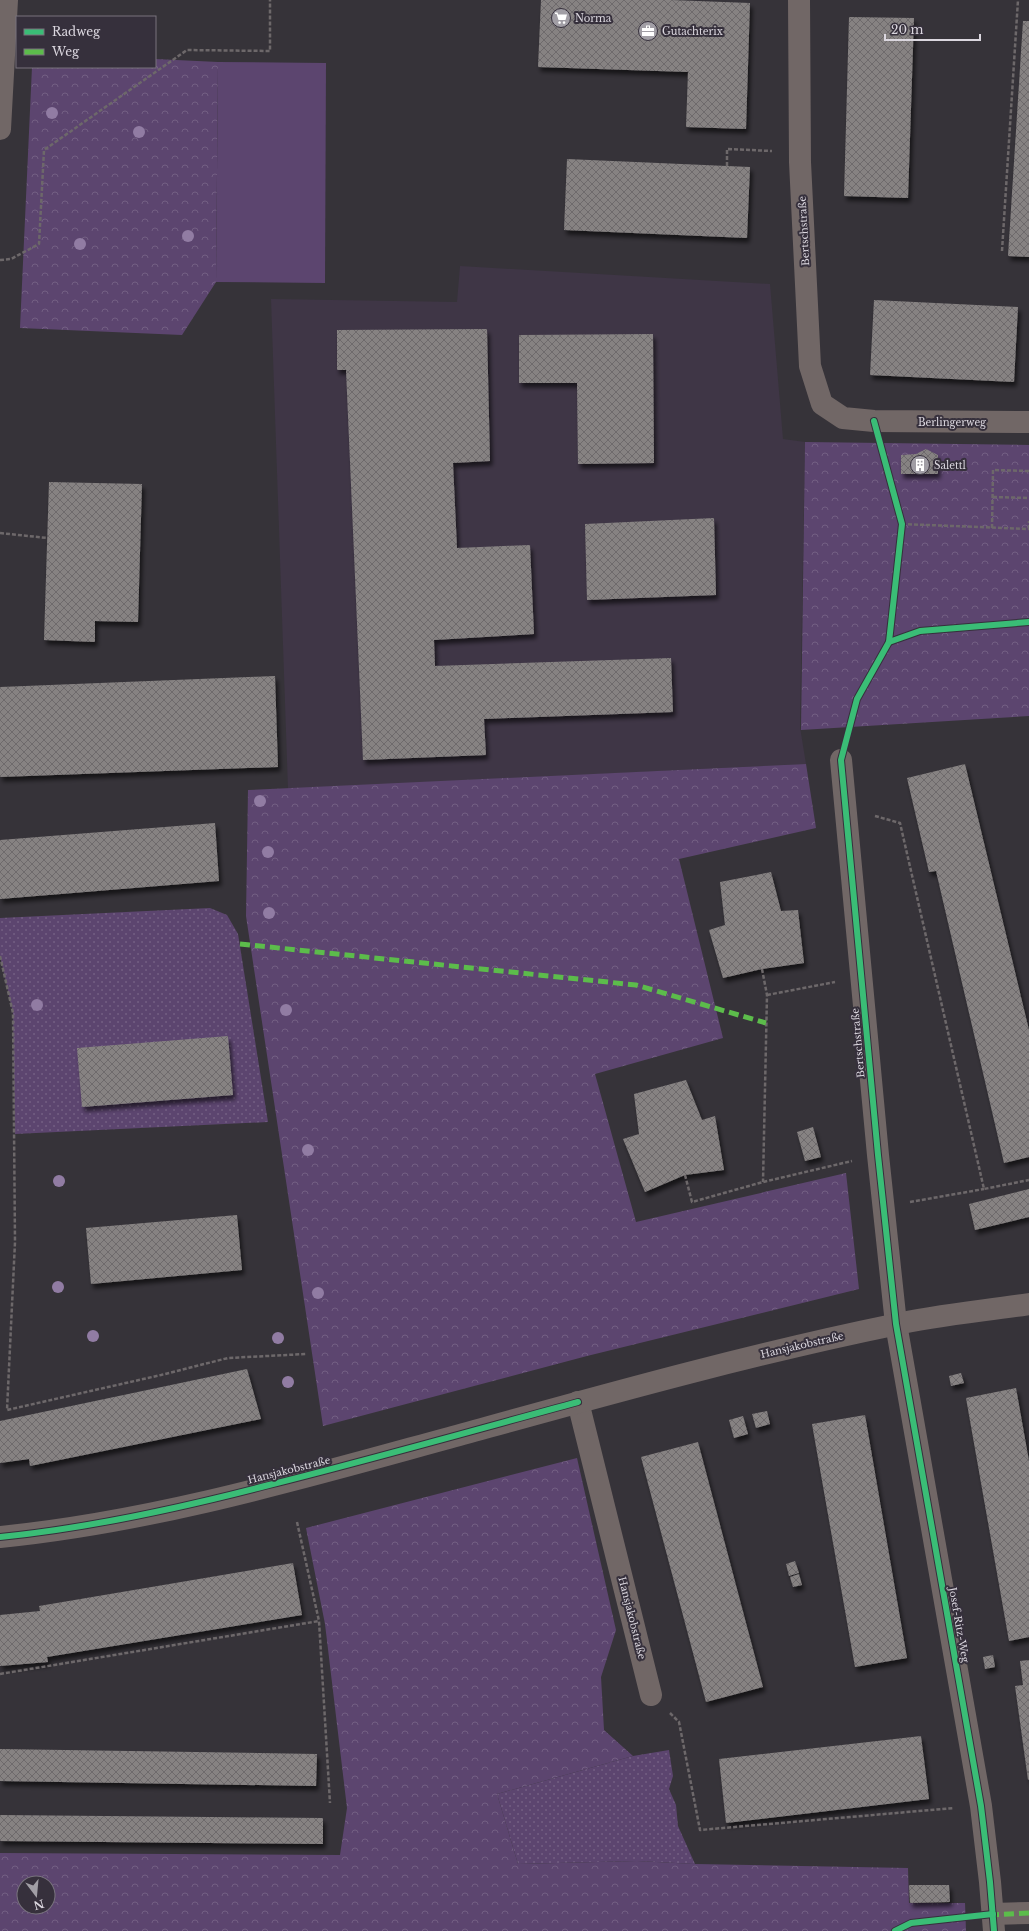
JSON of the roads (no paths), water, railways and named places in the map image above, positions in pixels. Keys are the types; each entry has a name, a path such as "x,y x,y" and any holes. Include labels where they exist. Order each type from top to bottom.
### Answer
{"street":[{"path":"0,129 7,0"},
{"name":"Bertschstraße","path":"799,0 800,162 810,366 822,404 843,418 874,421"},
{"name":"Berlingerweg","path":"874,421 1029,422"},
{"name":"Bertschstraße","path":"841,760 847,809 878,1154 896,1324"},
{"name":"Hansjakobstraße","path":"0,1537 123,1518 220,1498 327,1471 726,1362 896,1324 1029,1304"},
{"name":"Josef-Ritz-Weg","path":"896,1324 980,1806 993,1923"},
{"name":"Hansjakobstraße","path":"578,1402 651,1695"},
{"path":"993,1923 1029,1913"}],"place":[{"name":"Norma","path":"561,18"},
{"name":"Gutachterix","path":"648,31"},
{"name":"Salettl","path":"920,465"}]}
